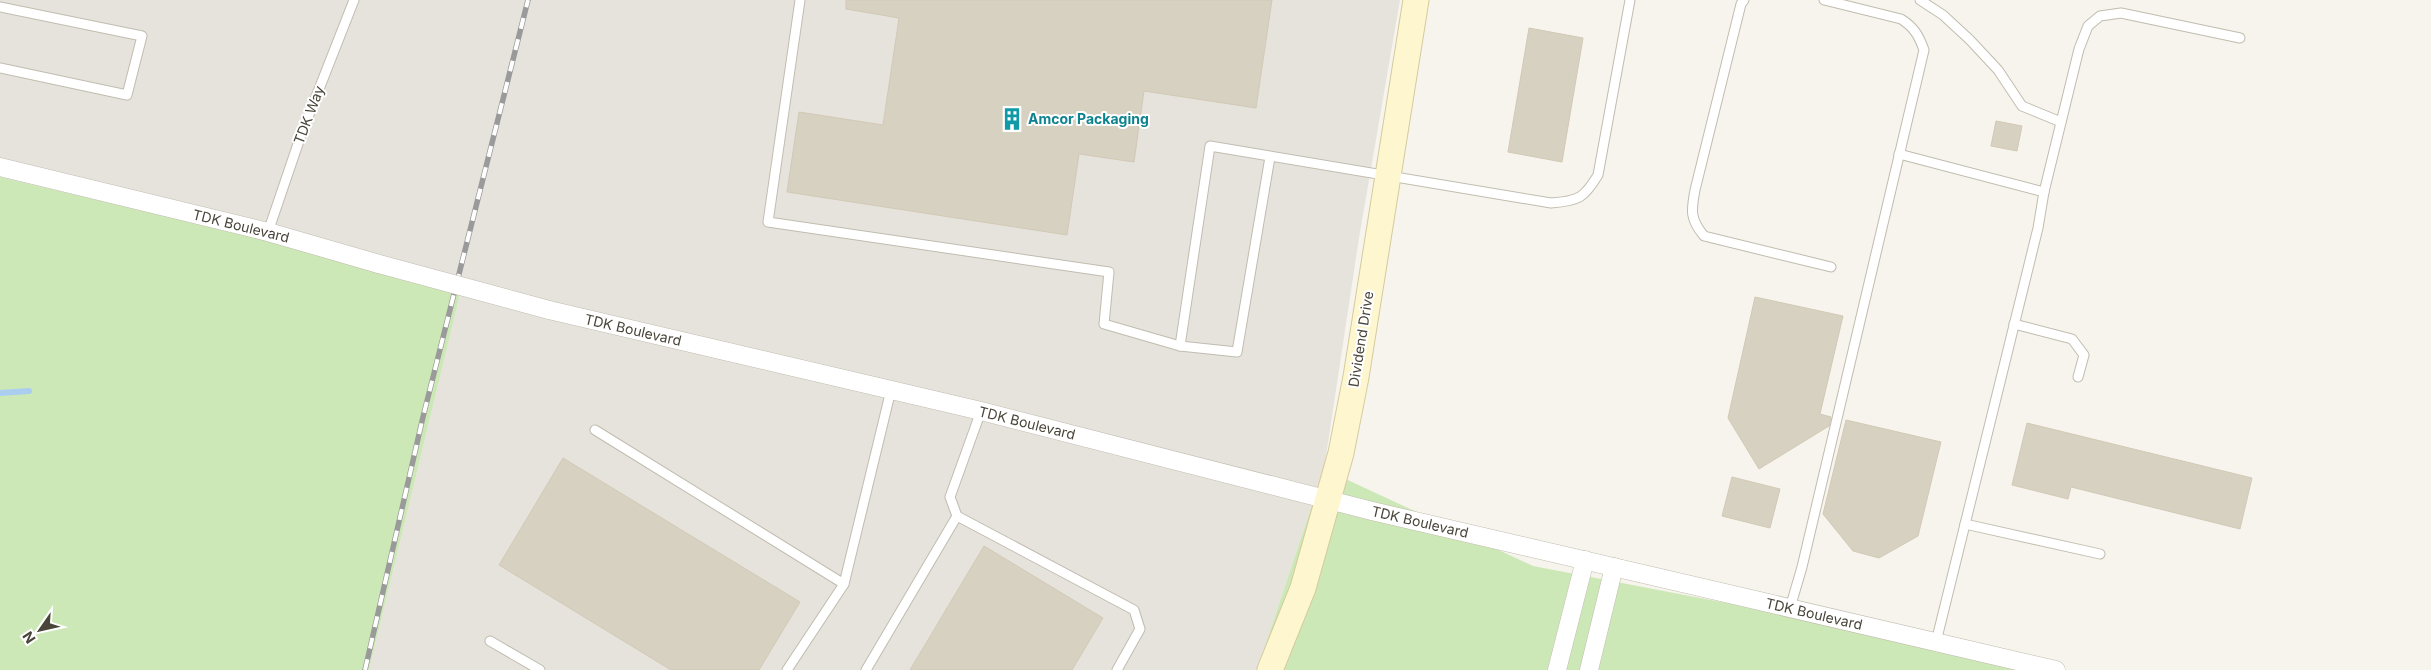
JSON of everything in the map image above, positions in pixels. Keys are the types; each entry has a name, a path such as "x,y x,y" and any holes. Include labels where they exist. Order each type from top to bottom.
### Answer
{"street":[{"name":"Dividend Drive","path":"1270,670 1303,588 1342,453 1416,0"},
{"name":"TDK Boulevard","path":"0,168 268,232 549,310 981,411 1327,500 2056,670"},
{"path":"1557,670 1585,560"},
{"path":"1589,670 1614,567"}],"lane":[{"name":"TDK Way","path":"268,232 301,135 354,0"},
{"path":"800,0 768,222 1109,272 1104,324 1180,346 1237,352 1270,157"},
{"path":"1180,346 1210,146 1270,157 1388,174 1552,203 1580,198 1588,192 1598,175 1630,0"},
{"path":"1744,0 1741,4 1695,190 1692,206 1693,222 1704,236 1832,267"},
{"path":"1790,608 1802,567 1924,50 1918,34 1910,24 1901,19 1824,0"},
{"path":"1920,0 1943,15 1970,40 1998,70 2022,106 2061,122"},
{"path":"0,7 142,36 127,95 0,68"},
{"path":"1936,642 2038,228 2044,192 2079,49 2088,26 2100,16 2121,13 2240,38"},
{"path":"1899,154 2044,192"},
{"path":"2014,324 2072,339 2084,355 2078,377"},
{"path":"787,670 844,584 891,390"},
{"path":"981,411 950,497 957,516 1134,610 1140,629 1117,670"},
{"path":"595,430 844,584"},
{"path":"866,670 957,516"},
{"path":"1966,524 2100,554"},
{"path":"490,641 540,670"}],"shaded area":[{"path":"0,0 1400,0 1359,238 1324,469 1257,670 369,670 462,286 0,177"}],"green space":[{"path":"0,177 462,286 369,670 0,670"},
{"path":"1324,469 1533,566 1920,640 2041,670 1257,670"}],"building":[{"name":"Amcor Packaging","path":"846,0 1272,0 1256,108 1144,91 1134,162 1079,154 1067,235 787,192 799,112 883,125 899,18 846,9"},
{"path":"1529,28 1583,38 1562,162 1508,152"},
{"path":"1996,121 2022,126 2017,151 1991,146"},
{"path":"1755,297 1843,316 1820,414 1831,417 1829,426 1759,469 1728,418"},
{"path":"1846,420 1941,442 1918,536 1879,558 1853,551 1823,514"},
{"path":"2027,423 2252,478 2240,529 2071,487 2068,499 2012,485"},
{"path":"563,458 800,602 759,670 671,670 499,565"},
{"path":"1732,477 1780,489 1770,528 1722,516"},
{"path":"984,546 1103,618 1072,670 910,670"}],"waterway":[{"path":"0,393 29,391"}],"railway":[{"path":"365,670 423,417 528,0"}],"place":[{"name":"Amcor Packaging","path":"1012,119"}]}
